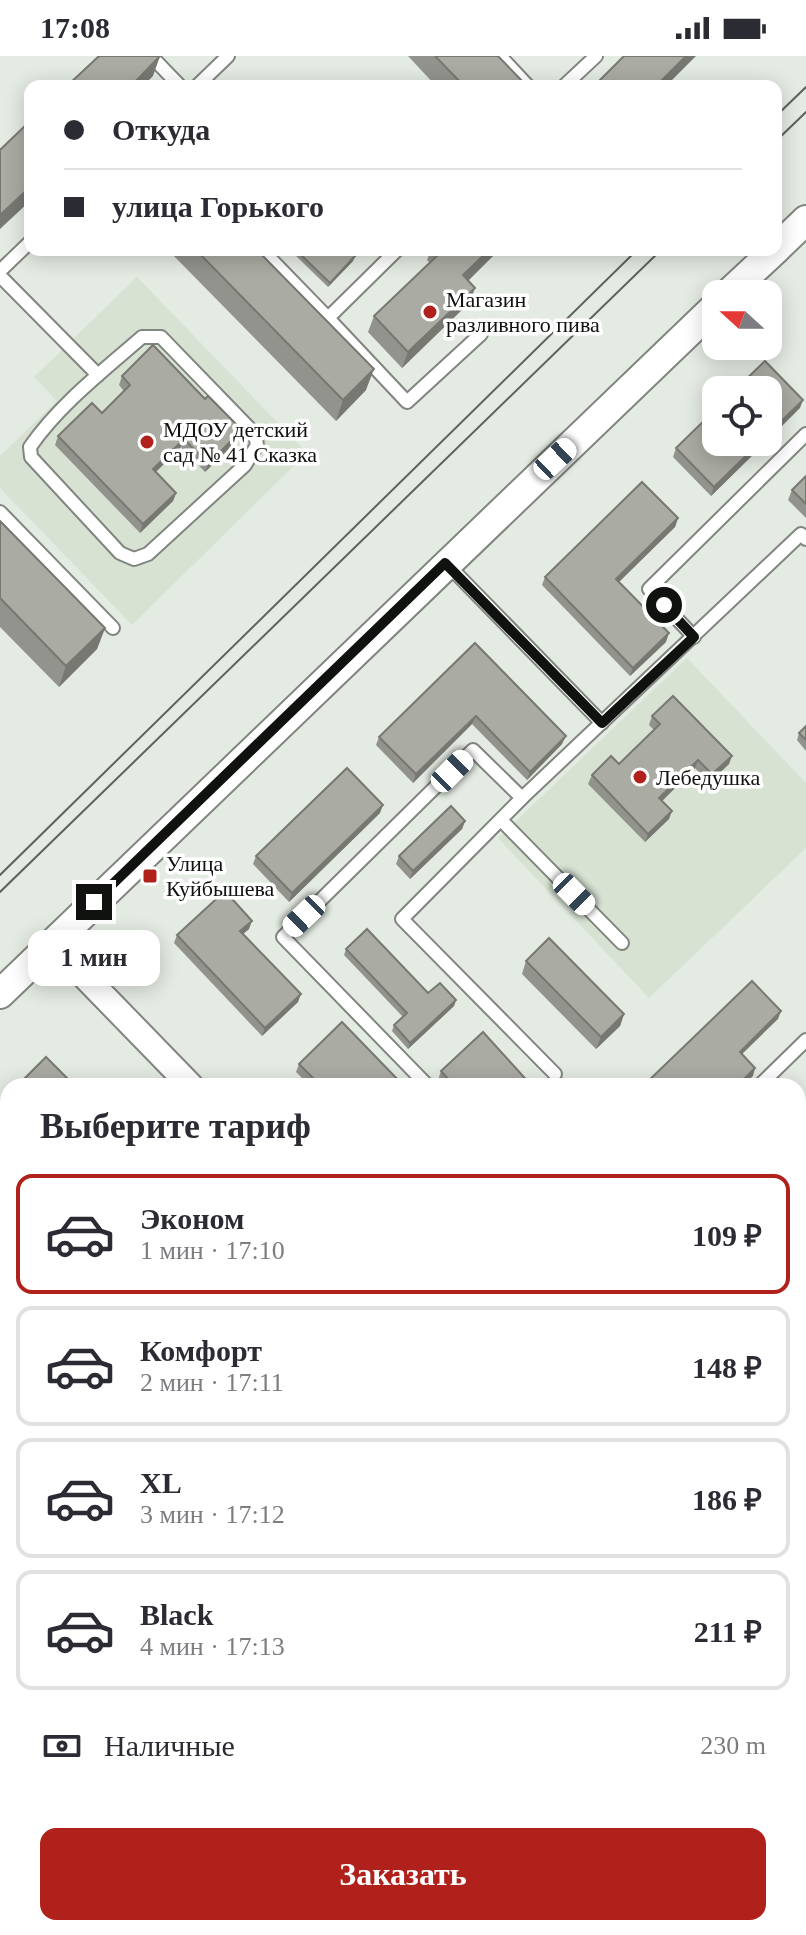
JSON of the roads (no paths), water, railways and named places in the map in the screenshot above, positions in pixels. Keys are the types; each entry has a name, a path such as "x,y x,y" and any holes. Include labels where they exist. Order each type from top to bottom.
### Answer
{"street":[{"path":"782,242 806,220"},
{"path":"743,280 768,256"},
{"path":"0,994 702,319"},
{"path":"52,943 183,1078"}],"lane":[{"path":"151,56 174,80"},
{"path":"203,80 228,56"},
{"path":"500,56 522,80"},
{"path":"570,80 596,56"},
{"path":"24,248 0,273 98,375"},
{"path":"268,256 407,402 481,334"},
{"path":"328,318 391,256"},
{"path":"142,337 161,337 255,434 257,445 245,465 148,554 134,559 120,553 31,457 30,447 41,432 98,375 142,337"},
{"path":"694,637 649,589 806,434"},
{"path":"0,512 113,628"},
{"path":"555,1074 402,919 522,798 801,534 806,539"},
{"path":"445,563 602,723"},
{"path":"420,1078 283,937 473,750 522,798"},
{"path":"501,820 622,943"},
{"path":"767,1078 806,1040"}],"tram line":[{"path":"782,110 806,87"},
{"path":"782,135 806,112"},
{"path":"0,875 631,256"},
{"path":"0,892 655,256"}],"place":[{"name":"Магазин разливного пива","path":"430,312"},
{"name":"МДОУ детский сад № 41 Сказка","path":"147,442"},
{"name":"Лебедушка","path":"640,777"},
{"name":"Улица Куйбышева","path":"150,876"}]}
